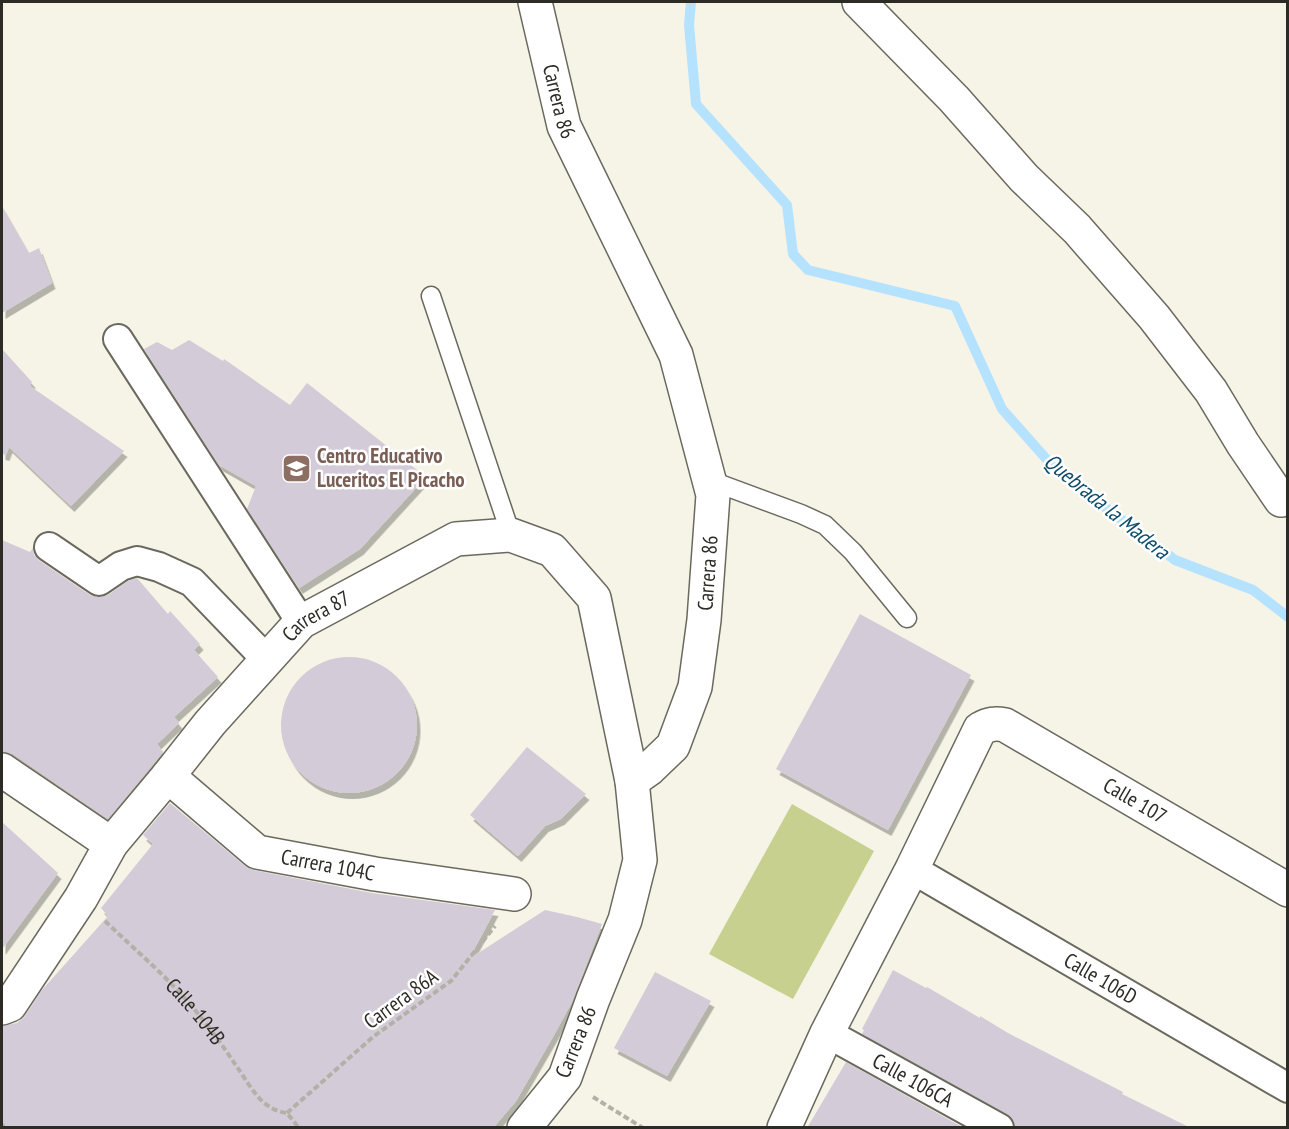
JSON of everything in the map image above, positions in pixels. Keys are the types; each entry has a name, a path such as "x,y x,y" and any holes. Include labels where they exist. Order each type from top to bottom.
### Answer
{"street":[{"name":"Carrera 86","path":"524,1128 565,1077 625,920 640,860 632,781 649,769 673,746 695,687 704,620 713,495 676,355 564,126 535,2"},
{"path":"859,2 954,99 1024,178 1077,229 1154,317 1211,391 1281,500"},
{"path":"118,339 301,622"},
{"name":"Carrera 87","path":"2,1008 10,1005 81,898 111,844 210,723 301,622 456,539 510,535 552,550 594,598 632,781"},
{"path":"49,547 99,581 121,566 136,561 159,567 192,582 267,660"},
{"name":"Calle 107","path":"912,869 980,729 997,723 1005,725 1287,890"},
{"path":"2,770 111,844"},
{"name":"Carrera 104C","path":"168,776 257,852 375,874 514,894"},
{"path":"784,1128 827,1033 912,869"},
{"name":"Calle 106D","path":"912,869 1287,1088"},
{"name":"Calle 106CA","path":"827,1033 999,1128"}],"lane":[{"path":"431,296 510,535"},
{"path":"709,480 825,525 852,552 907,618"}],"path":[{"name":"Carrera 86A","path":"287,1113 374,1036 451,981 491,931 514,894"},
{"name":"Calle 104B","path":"81,898 188,1002 235,1063 259,1100 279,1112 287,1113 299,1128"},
{"path":"565,1077 643,1128"}],"green space":[{"path":"792,804 874,851 793,999 709,954"}],"building":[{"path":"2,206 29,253 39,248 52,283 2,313"},
{"path":"189,340 223,361 224,359 290,405 307,383 426,477 360,549 299,588 247,509 256,486 219,465 144,349 157,342 172,350"},
{"path":"2,349 32,382 30,386 124,451 71,506 9,447 6,455 2,454"},
{"path":"2,540 30,552 33,548 34,555 40,561 90,595 98,597 108,595 128,581 137,578 168,614 170,611 200,644 194,650 218,677 174,717 179,723 157,744 163,752 108,819 13,754 2,752"},
{"path":"860,614 971,675 888,830 776,769"},
{"path":"349,657 375,663 397,677 411,699 417,725 411,751 397,773 375,787 349,793 323,787 301,773 287,751 281,725 287,699 301,677 323,663"},
{"path":"527,747 586,794 561,819 545,826 518,856 470,815"},
{"path":"170,803 245,866 253,870 372,893 495,910 469,959 545,910 602,924 572,1002 516,1101 493,1128 2,1128 2,1026 17,1023 25,1016 42,990 108,916 101,908 153,844 143,835"},
{"path":"2,822 58,873 2,949"},
{"path":"893,970 1123,1092 1122,1094 1191,1128 1015,1128 1013,1119 1007,1114 862,1034 864,1030 862,1029"},
{"path":"655,972 711,1001 667,1076 614,1048"},
{"path":"846,1062 964,1128 807,1128"}],"waterway":[{"name":"Quebrada la Madera","path":"691,2 689,25 696,104 787,205 793,254 808,270 955,306 1002,409 1057,471 1175,560 1253,590 1288,617"}],"place":[{"name":"Centro Educativo Luceritos El Picacho","path":"296,468"}]}
